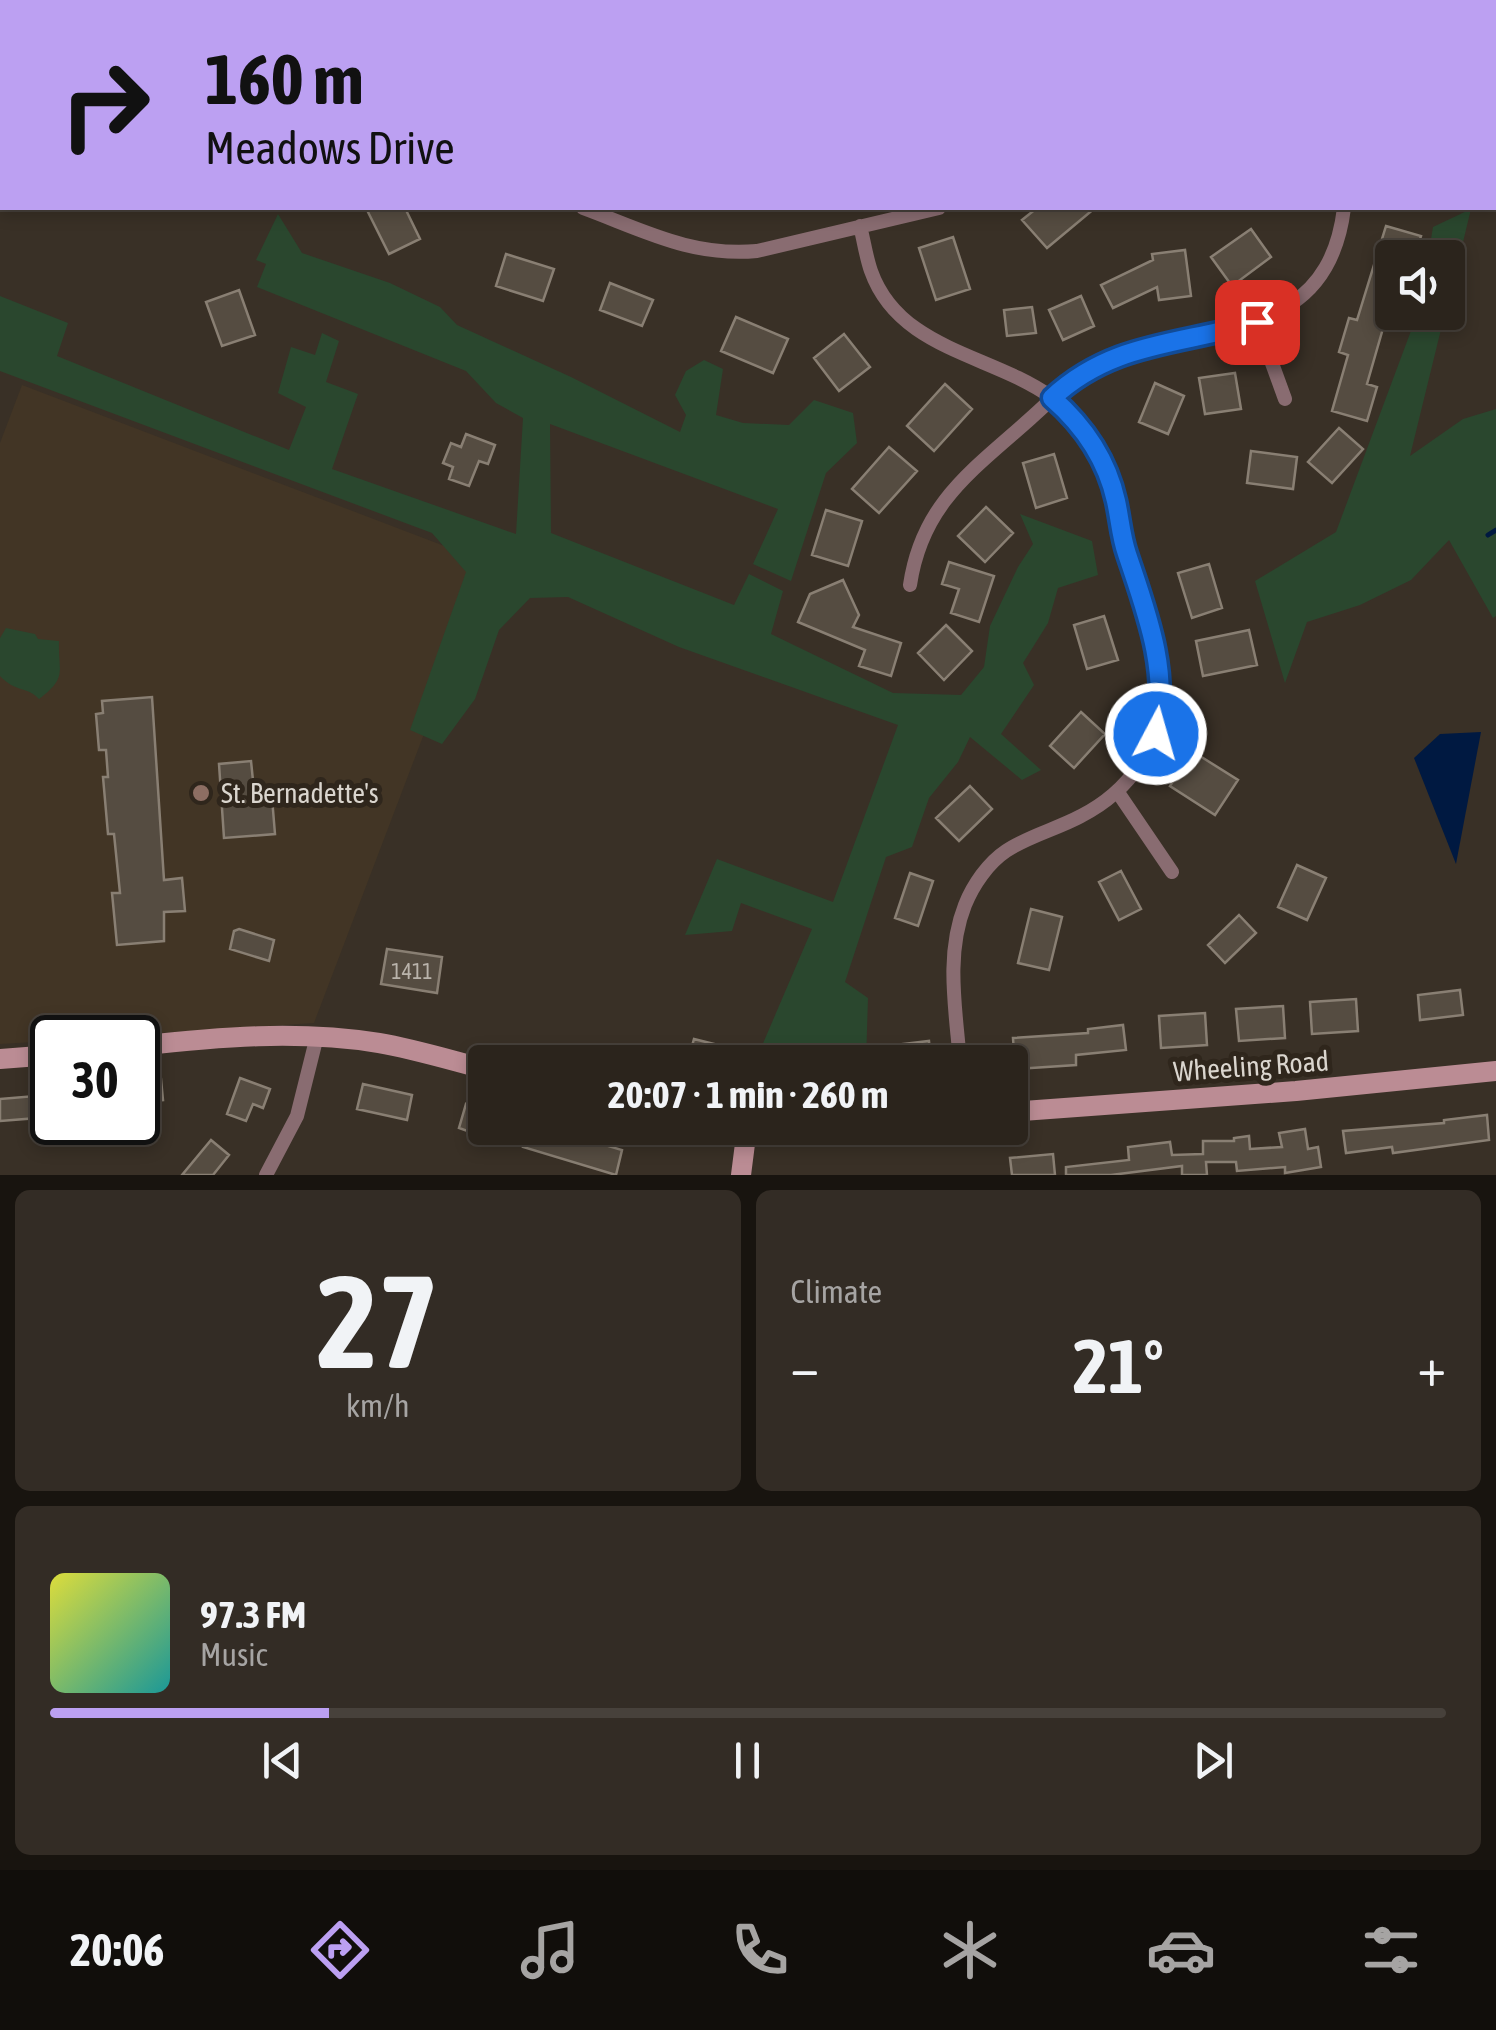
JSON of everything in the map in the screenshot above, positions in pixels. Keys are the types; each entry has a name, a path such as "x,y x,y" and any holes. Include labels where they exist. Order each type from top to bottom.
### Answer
{"street":[{"path":"587,210 713,253 758,251 930,210"},
{"path":"910,585 919,542 940,504 984,458 1071,380 1108,359 1257,322 1292,304 1322,274 1342,226 1344,210"},
{"path":"860,226 871,271 881,292 904,320 933,341 1011,372 1052,398 1080,426 1111,481 1126,552 1152,627 1160,669 1161,702 1156,734 1141,764 1116,791 1084,815 1006,851 976,884 954,945 959,1045"},
{"path":"1257,322 1285,398"},
{"path":"1116,791 1172,872"},
{"path":"160,1044 249,1035 318,1036 383,1044 468,1064"},
{"path":"266,1175 297,1116 318,1036"},
{"path":"0,1060 30,1057"},
{"name":"Wheeling Road","path":"1028,1111 1296,1091 1496,1071"},
{"path":"741,1175 745,1145"}],"shaded area":[{"name":"St. Bernadette's","path":"22,385 489,563 314,1023 160,1033 160,1015 30,1015 30,1042 0,1044 0,443"}],"green space":[{"path":"1471,210 1463,240 1431,240 1433,227"},
{"path":"278,214 302,253 390,283 440,307 457,325 680,432 686,415 675,395 686,371 704,360 723,369 716,415 743,423 789,425 814,400 853,413 857,443 826,473 791,581 753,564 778,509 550,424 551,533 734,605 749,574 783,591 771,634 893,693 961,695 984,667 990,626 1033,544 1020,514 1092,541 1098,575 1058,588 1048,623 1023,663 1034,685 1001,734 1041,770 1022,780 970,737 958,762 929,798 912,847 886,857 845,982 868,998 867,1045 762,1045 812,929 741,903 732,931 685,935 717,859 833,902 898,725 679,647 568,597 530,598 499,630 475,699 442,744 410,730 466,572 432,533 0,371 0,296 68,323 57,356 289,450 306,407 278,393 291,347 315,355 322,333 339,341 326,382 358,394 332,469 516,534 523,418 496,403 466,371 257,287 266,264 256,260"},
{"path":"1411,330 1441,330 1410,456 1463,419 1496,409 1496,616 1493,618 1449,540 1411,580 1360,605 1307,622 1285,683 1255,581 1336,532"},
{"path":"6,628 35,634 38,639 59,641 58,679 39,699 0,676 0,638"}],"water":[{"path":"1481,732 1456,864 1414,758 1440,734"}],"building":[{"path":"367,210 406,210 420,239 389,254"},
{"path":"1034,210 1093,210 1047,248 1022,220"},
{"path":"1386,226 1421,236 1420,240 1382,240"},
{"path":"1251,229 1271,257 1232,286 1211,257"},
{"path":"953,237 970,289 936,300 919,248"},
{"path":"1185,250 1191,296 1159,300 1157,287 1113,308 1101,285 1153,260 1152,254"},
{"path":"506,254 554,269 543,301 496,286"},
{"path":"1375,262 1375,330 1383,330 1367,384 1377,387 1367,421 1332,411 1348,355 1339,352 1349,318 1357,320"},
{"path":"610,283 653,300 642,326 600,310"},
{"path":"239,290 255,335 222,346 206,302"},
{"path":"1081,296 1094,326 1063,340 1049,310"},
{"path":"1032,307 1036,333 1007,336 1004,310"},
{"path":"736,317 788,339 773,373 721,351"},
{"path":"844,334 870,367 839,391 814,358"},
{"path":"1235,373 1241,409 1205,414 1199,378"},
{"path":"1155,383 1184,396 1168,434 1139,422"},
{"path":"945,384 972,409 934,451 907,426"},
{"path":"1339,428 1363,449 1332,483 1308,462"},
{"path":"466,434 495,445 488,464 479,461 469,486 449,479 453,467 443,463 451,443 461,447"},
{"path":"889,447 917,471 879,513 852,489"},
{"path":"1251,451 1297,457 1293,489 1247,483"},
{"path":"1054,454 1067,498 1036,508 1023,463"},
{"path":"986,507 1013,533 985,562 958,536"},
{"path":"826,510 862,521 848,566 812,555"},
{"path":"949,562 994,576 979,622 951,613 959,589 942,584"},
{"path":"1209,564 1222,608 1192,618 1178,573"},
{"path":"843,580 859,615 853,627 901,643 891,676 859,666 865,650 798,622 810,594"},
{"path":"1104,616 1118,660 1087,669 1074,625"},
{"path":"946,625 972,651 944,680 918,653"},
{"path":"1249,630 1257,665 1203,676 1196,641"},
{"path":"152,697 164,880 182,878 185,911 164,912 164,941 117,945 112,893 120,893 114,834 108,834 103,777 108,777 106,750 99,750 96,714 103,713 102,701"},
{"path":"1081,712 1105,734 1074,768 1050,746"},
{"path":"1192,751 1238,780 1215,815 1170,786"},
{"path":"251,761 255,800 272,798 275,834 224,838 219,764"},
{"path":"970,786 992,809 959,841 936,818"},
{"path":"1297,865 1326,878 1307,920 1278,907"},
{"path":"1121,871 1141,909 1119,920 1099,882"},
{"path":"910,873 933,881 918,926 895,918"},
{"path":"1031,909 1062,917 1049,970 1018,963"},
{"path":"1239,915 1256,933 1225,963 1208,945"},
{"path":"239,929 274,940 269,961 230,949 234,931"},
{"path":"387,949 442,957 437,993 381,984"},
{"path":"1460,990 1463,1015 1420,1020 1418,995"},
{"path":"1356,999 1358,1031 1312,1034 1310,1002"},
{"path":"1283,1006 1285,1038 1239,1041 1236,1009"},
{"path":"1205,1013 1207,1045 1161,1048 1159,1016"},
{"path":"1123,1025 1126,1050 1076,1055 1076,1065 1028,1068 1028,1045 1013,1045 1013,1038 1088,1033 1088,1029"},
{"path":"694,1039 718,1045 692,1045"},
{"path":"929,1041 929,1045 895,1045"},
{"path":"240,1078 270,1089 263,1108 253,1104 246,1121 227,1114"},
{"path":"363,1084 412,1095 407,1120 357,1109"},
{"path":"30,1096 30,1119 0,1121 0,1099"},
{"path":"466,1104 468,1131 459,1128"},
{"path":"1487,1115 1489,1140 1393,1153 1392,1147 1346,1153 1343,1131 1444,1123"},
{"path":"1305,1129 1308,1149 1318,1147 1321,1167 1285,1173 1285,1167 1237,1171 1236,1162 1206,1162 1207,1175 1182,1175 1182,1166 1111,1175 1066,1175 1066,1167 1129,1160 1128,1147 1170,1142 1172,1155 1203,1154 1203,1141 1234,1141 1249,1136 1250,1149 1282,1147 1279,1133"},
{"path":"211,1140 229,1155 213,1175 182,1175"},
{"path":"605,1145 622,1150 616,1175 523,1147"},
{"path":"1053,1154 1055,1175 1012,1175 1010,1158"}],"waterway":[{"path":"1488,535 1496,530"}],"place":[{"name":"St. Bernadette's","path":"201,793"}],"route":[{"path":"1156,734 1160,669 1152,627 1126,552 1111,481 1080,426 1052,398 1071,380 1108,359 1257,322"}]}
